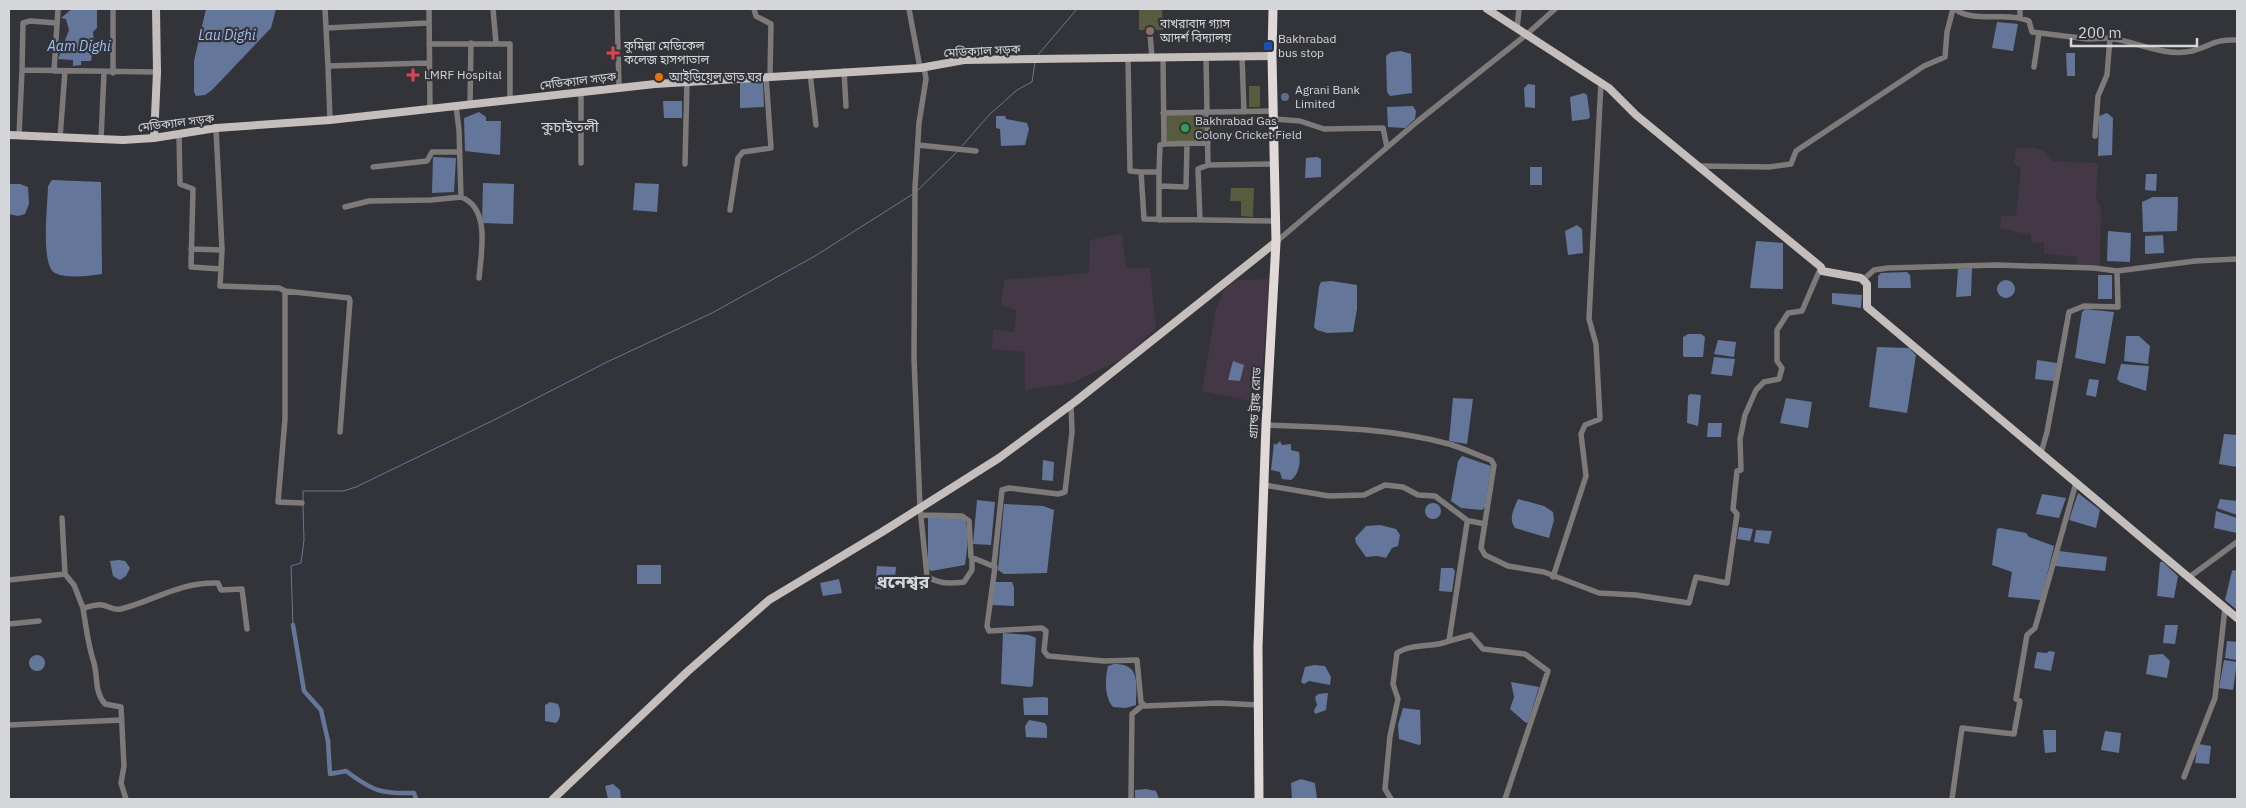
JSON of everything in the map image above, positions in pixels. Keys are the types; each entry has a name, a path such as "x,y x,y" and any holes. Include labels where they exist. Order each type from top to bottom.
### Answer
{"highway":[{"name":"গ্র্যান্ড ট্রাঙ্ক রোড","path":"1258,799 1258,705 1264,485 1276,242 1272,56 1273,9"}],"main road":[{"path":"154,138 157,72 156,9"},
{"path":"1487,9 1601,82 1636,115 1821,267 1822,271 1863,280 1867,284 1867,307 2237,618"},
{"name":"মেডিক্যাল সড়ক","path":"9,135 101,139 154,138 216,128 330,120 430,108 581,94 619,87 844,71 922,68 964,60 1272,56"},
{"path":"553,799 746,618 769,600 921,512 999,458 1071,404 1276,242"}],"street":[{"path":"54,71 58,9"},
{"path":"113,9 113,73"},
{"path":"325,9 330,120"},
{"path":"429,9 428,63 430,108"},
{"path":"493,9 496,43"},
{"path":"617,9 619,87"},
{"path":"730,210 738,158 743,152 771,148 768,76 771,24 756,16 754,9"},
{"path":"909,9 926,79 918,145 915,199 914,358 921,512 927,576 933,580 948,583 964,582 972,570 970,524 966,517 921,512"},
{"path":"1517,29 1520,9"},
{"path":"1276,242 1555,9"},
{"path":"1699,166 1769,167 1791,164 1796,151 1924,66 1944,57 1954,9 1987,17 2020,18 2029,21 2032,32 2039,34 2088,39 2110,38 2168,52 2192,51 2221,39 2237,40"},
{"path":"2020,9 2020,18"},
{"path":"19,136 23,23 30,21 57,23"},
{"path":"326,28 428,23"},
{"path":"1150,33 1152,58"},
{"path":"2034,67 2039,34"},
{"path":"2095,136 2098,96 2107,75 2110,38"},
{"path":"470,105 471,43"},
{"path":"429,44 508,43 511,47 510,101"},
{"path":"1206,56 1208,166"},
{"path":"1242,56 1244,112"},
{"path":"1163,57 1164,144"},
{"path":"1128,58 1130,171 1159,172"},
{"path":"328,66 428,63"},
{"path":"22,70 104,73 157,72"},
{"path":"844,71 846,106"},
{"path":"60,138 65,72"},
{"path":"101,139 104,73"},
{"path":"810,74 816,125"},
{"path":"685,164 687,82"},
{"path":"1553,576 1586,476 1581,434 1585,425 1600,419 1596,344 1589,319 1601,82"},
{"path":"581,94 581,163"},
{"path":"456,106 461,196"},
{"path":"1163,113 1244,112 1274,115 1324,129 1383,128 1387,148"},
{"path":"216,128 222,250 221,286 279,288 285,292 349,298 340,432"},
{"path":"179,134 180,184 193,189 192,268 221,269"},
{"path":"1159,220 1160,145 1208,143"},
{"path":"1159,186 1186,187 1187,144"},
{"path":"918,145 976,151"},
{"path":"373,167 426,161 432,152 460,152"},
{"path":"1200,220 1198,169 1201,166 1275,164"},
{"path":"1141,172 1143,217 1146,220 1275,221"},
{"path":"345,207 369,201 431,200 461,196 472,203 480,221 482,235 479,278"},
{"path":"191,249 222,250"},
{"path":"1863,280 1874,270 1888,268 1996,265 2094,268 2104,271 2118,271 2195,260 2237,259"},
{"path":"1266,425 1345,428 1401,435 1449,444 1491,460 1494,465 1481,551 1485,555 1508,566 1543,572 1599,593 1636,595 1689,603 1696,578 1727,583 1737,514 1733,509 1737,471 1741,470 1740,439 1745,415 1756,390 1764,382 1779,379 1782,368 1776,361 1777,330 1788,314 1802,311 1821,267"},
{"path":"2041,453 2047,432 2068,312 2084,306 2118,307 2118,271"},
{"path":"285,292 285,419 278,502 302,503"},
{"path":"1071,404 1072,432 1065,492 1058,494 1009,488 1002,490 986,629 989,631 1045,629 1044,651 1048,656 1104,661 1137,660 1143,705"},
{"path":"1952,799 1962,728 2014,734 2020,701 2016,699 2027,635 2035,628 2076,483"},
{"path":"1264,485 1329,496 1364,495 1386,485 1403,487 1418,495 1435,496 1468,522 1485,524"},
{"path":"62,518 65,574 74,585 83,608 89,653 94,663 99,696 105,704 121,706 124,766 121,784 126,799"},
{"path":"1449,641 1468,522"},
{"path":"2188,578 2237,542"},
{"path":"972,559 994,565"},
{"path":"9,580 65,574"},
{"path":"83,608 103,605 119,610 176,589 199,583 218,582 220,590 243,590 247,629"},
{"path":"2184,777 2215,698 2225,608"},
{"path":"9,624 39,621"},
{"path":"1391,799 1385,789 1390,736 1398,699 1393,684 1397,653 1406,649 1442,644 1471,635 1483,649 1525,654 1548,671 1505,799"},
{"path":"1131,799 1132,714 1143,705 1219,703 1258,705"},
{"path":"9,724 122,720"}],"shaded area":[{"path":"2016,148 2035,148 2044,151 2053,161 2098,163 2096,199 2101,207 2100,266 2077,266 2077,257 2044,253 2044,243 2031,242 2031,235 2000,228 2001,216 2016,216 2021,167 2014,165"},
{"path":"1122,233 1126,268 1150,268 1156,328 1124,358 1072,383 1025,390 1025,352 992,349 993,329 1014,332 1017,310 1001,306 1004,280 1089,273 1090,240"},
{"path":"1270,279 1263,360 1260,376 1251,401 1202,391 1215,313 1224,288 1238,280"}],"green space":[{"path":"1139,9 1162,9 1163,30 1139,30"},
{"path":"1249,86 1260,86 1260,107 1249,107"},
{"name":"Bakhrabad Gas Colony Cricket Field","path":"1165,115 1204,115 1205,141 1165,141"},
{"path":"1231,188 1254,188 1253,217 1241,216 1241,201 1230,201"}],"water":[{"name":"Aam Dighi","path":"72,9 97,9 97,28 93,32 95,54 92,54 91,61 81,61 81,65 73,66 73,60 58,59 69,30 66,19 61,18"},
{"name":"Lau Dighi","path":"206,9 276,9 271,28 212,90 205,95 196,96 194,92 194,61"},
{"path":"1997,22 2018,24 2013,51 1992,48"},
{"path":"1401,51 1411,54 1412,93 1390,96 1387,92 1386,56 1391,52"},
{"path":"2066,53 2075,53 2075,76 2067,76"},
{"path":"763,81 764,107 740,108 740,82"},
{"path":"1528,84 1535,85 1535,108 1525,107 1524,88"},
{"path":"1584,93 1587,95 1590,117 1588,119 1572,121 1570,97"},
{"path":"663,101 682,101 682,118 664,118"},
{"path":"1413,106 1416,111 1415,119 1405,128 1388,127 1387,107"},
{"path":"479,112 486,117 486,121 501,121 500,155 465,151 464,118"},
{"path":"2107,113 2113,118 2112,155 2098,156 2099,116"},
{"path":"996,116 1005,116 1006,119 1027,123 1029,129 1025,145 1001,146 1000,129 996,128"},
{"path":"433,157 456,158 454,192 432,193"},
{"path":"1317,157 1321,159 1321,177 1305,178 1306,158"},
{"path":"1530,167 1542,167 1542,185 1530,185"},
{"path":"2146,174 2157,174 2156,191 2145,190"},
{"path":"52,180 101,182 102,274 66,276 55,273 50,268 46,247 46,233 48,186"},
{"path":"483,183 514,184 513,224 482,223"},
{"path":"635,183 659,184 657,212 633,210"},
{"path":"9,184 20,184 28,187 29,204 25,214 18,216 9,214"},
{"path":"2153,197 2178,197 2177,231 2143,232 2142,202"},
{"path":"1577,225 1582,229 1583,253 1568,255 1565,231"},
{"path":"2108,231 2131,233 2130,262 2107,261"},
{"path":"2163,235 2164,253 2145,254 2145,236"},
{"path":"1756,241 1783,243 1783,289 1750,288"},
{"path":"1972,268 1971,296 1956,297 1958,269"},
{"path":"1907,272 1910,275 1911,288 1878,288 1878,276 1881,273"},
{"path":"2098,275 2112,275 2112,299 2098,299"},
{"path":"2002,280 2010,280 2015,285 2013,296 2002,298 1997,293 1997,285"},
{"path":"1331,281 1357,285 1357,309 1353,332 1327,333 1314,327 1319,287 1321,282"},
{"path":"1832,293 1862,295 1861,308 1832,304"},
{"path":"2085,309 2114,312 2105,364 2075,358 2082,312"},
{"path":"1688,334 1701,334 1705,337 1703,357 1684,357 1683,337"},
{"path":"2126,336 2139,336 2150,346 2148,364 2124,361"},
{"path":"1718,340 1736,342 1734,357 1714,354"},
{"path":"1877,347 1909,348 1916,355 1907,413 1869,407"},
{"path":"1714,357 1735,359 1732,376 1711,374"},
{"path":"2037,360 2057,363 2054,381 2035,379"},
{"path":"1233,361 1244,365 1240,381 1228,380"},
{"path":"2121,364 2149,366 2146,391 2120,382 2117,379"},
{"path":"2089,379 2099,380 2096,397 2086,395"},
{"path":"1690,394 1701,395 1698,426 1687,423 1688,396"},
{"path":"1453,398 1473,399 1467,444 1449,441"},
{"path":"1786,398 1812,402 1808,428 1780,423"},
{"path":"1708,423 1722,423 1721,437 1707,437"},
{"path":"2224,434 2237,435 2237,467 2219,464"},
{"path":"1280,441 1282,445 1291,444 1291,450 1299,452 1299,468 1291,480 1282,479 1280,472 1271,470 1274,443 1276,445"},
{"path":"1462,456 1491,466 1485,507 1482,510 1461,508 1451,501 1458,461"},
{"path":"1043,460 1054,462 1053,481 1042,480"},
{"path":"2078,493 2100,510 2096,528 2069,520"},
{"path":"2042,494 2066,498 2059,518 2036,514"},
{"path":"1518,499 1544,506 1553,512 1554,520 1549,538 1515,528 1512,517"},
{"path":"2220,499 2237,501 2237,515 2217,508"},
{"path":"977,500 995,502 991,545 973,544"},
{"path":"1433,503 1441,511 1433,519 1425,511"},
{"path":"1004,504 1043,506 1054,510 1047,573 1004,574 998,570"},
{"path":"2216,511 2237,518 2237,533 2214,528"},
{"path":"928,517 964,518 967,535 965,565 931,571 928,568"},
{"path":"1380,525 1396,529 1400,535 1398,546 1392,548 1386,558 1377,556 1366,557 1356,543 1355,538 1366,526"},
{"path":"1739,527 1753,529 1750,541 1737,539"},
{"path":"1997,529 2026,533 2029,537 2054,546 2041,600 2008,597 2012,572 1992,565"},
{"path":"1756,530 1772,531 1769,544 1754,542"},
{"path":"2059,551 2107,557 2105,571 2055,566"},
{"path":"110,561 125,561 130,568 126,576 120,580 113,576"},
{"path":"2160,562 2163,562 2178,576 2174,598 2157,596"},
{"path":"637,565 661,565 661,584 637,584"},
{"path":"877,566 896,567 894,590 875,589"},
{"path":"1441,568 1453,568 1455,571 1452,592 1439,591"},
{"path":"2232,571 2237,571 2237,610 2225,600"},
{"path":"839,579 842,593 823,596 820,583"},
{"path":"995,582 1012,582 1014,587 1014,606 992,605"},
{"path":"2165,625 2178,625 2175,644 2163,643"},
{"path":"1003,633 1029,635 1036,638 1033,685 1031,687 1001,684"},
{"path":"2227,641 2237,642 2237,660 2225,658"},
{"path":"2049,651 2055,652 2051,671 2034,668 2037,652 2047,653"},
{"path":"2163,654 2170,661 2167,678 2146,674 2149,655"},
{"path":"34,655 40,655 45,660 43,669 34,671 29,666 29,660"},
{"path":"2224,660 2237,662 2233,690 2219,688"},
{"path":"1114,664 1129,667 1133,671 1136,682 1136,705 1126,708 1113,707 1110,703 1106,687 1106,676 1108,666"},
{"path":"1314,665 1325,666 1331,677 1330,685 1309,681 1304,684 1301,682 1305,667"},
{"path":"1511,682 1539,687 1528,722 1526,723 1510,709 1514,697"},
{"path":"1328,693 1326,710 1315,714 1314,710 1317,705 1315,697 1318,694"},
{"path":"1023,698 1048,698 1048,715 1024,715"},
{"path":"550,702 559,706 560,717 556,723 545,721 545,705"},
{"path":"1403,708 1420,710 1421,744 1419,745 1399,739 1398,725"},
{"path":"1029,720 1045,723 1047,738 1026,737 1025,726"},
{"path":"2043,730 2056,730 2056,752 2045,753"},
{"path":"2105,731 2121,733 2119,753 2101,750"},
{"path":"2198,744 2211,746 2209,764 2195,763"},
{"path":"1301,779 1315,783 1317,799 1292,799 1291,783"},
{"path":"613,784 620,790 621,799 608,799 605,786"},
{"path":"1146,789 1156,791 1159,799 1135,799 1135,790"}],"waterway":[{"path":"1037,56 1077,9"},
{"path":"962,146 989,115 1017,90 1032,82 1035,62"},
{"path":"918,190 958,151"},
{"path":"303,501 303,491 343,491 356,487 496,419 607,362 712,313 815,256 913,194"},
{"path":"293,625 291,566 301,563 304,540 303,505"},
{"path":"293,625 304,691 321,710 328,741 330,774 346,771 377,790 393,793 414,793 416,799"}],"place":[{"name":"বাখরাবাদ গ্যাস আদর্শ বিদ্যালয়","path":"1150,31"},
{"name":"Bakhrabad bus stop","path":"1268,46"},
{"name":"কুমিল্লা মেডিকেল কলেজ হাসপাতাল","path":"613,53"},
{"name":"LMRF Hospital","path":"413,75"},
{"name":"আইডিয়েল ভাত ঘর","path":"659,77"},
{"name":"Agrani Bank Limited","path":"1285,97"},
{"name":"Bakhrabad Gas Colony Cricket Field","path":"1185,128"}],"district":[{"name":"কুচাইতলী","path":"570,127"},
{"name":"ধনেশ্বর","path":"903,582"}]}
